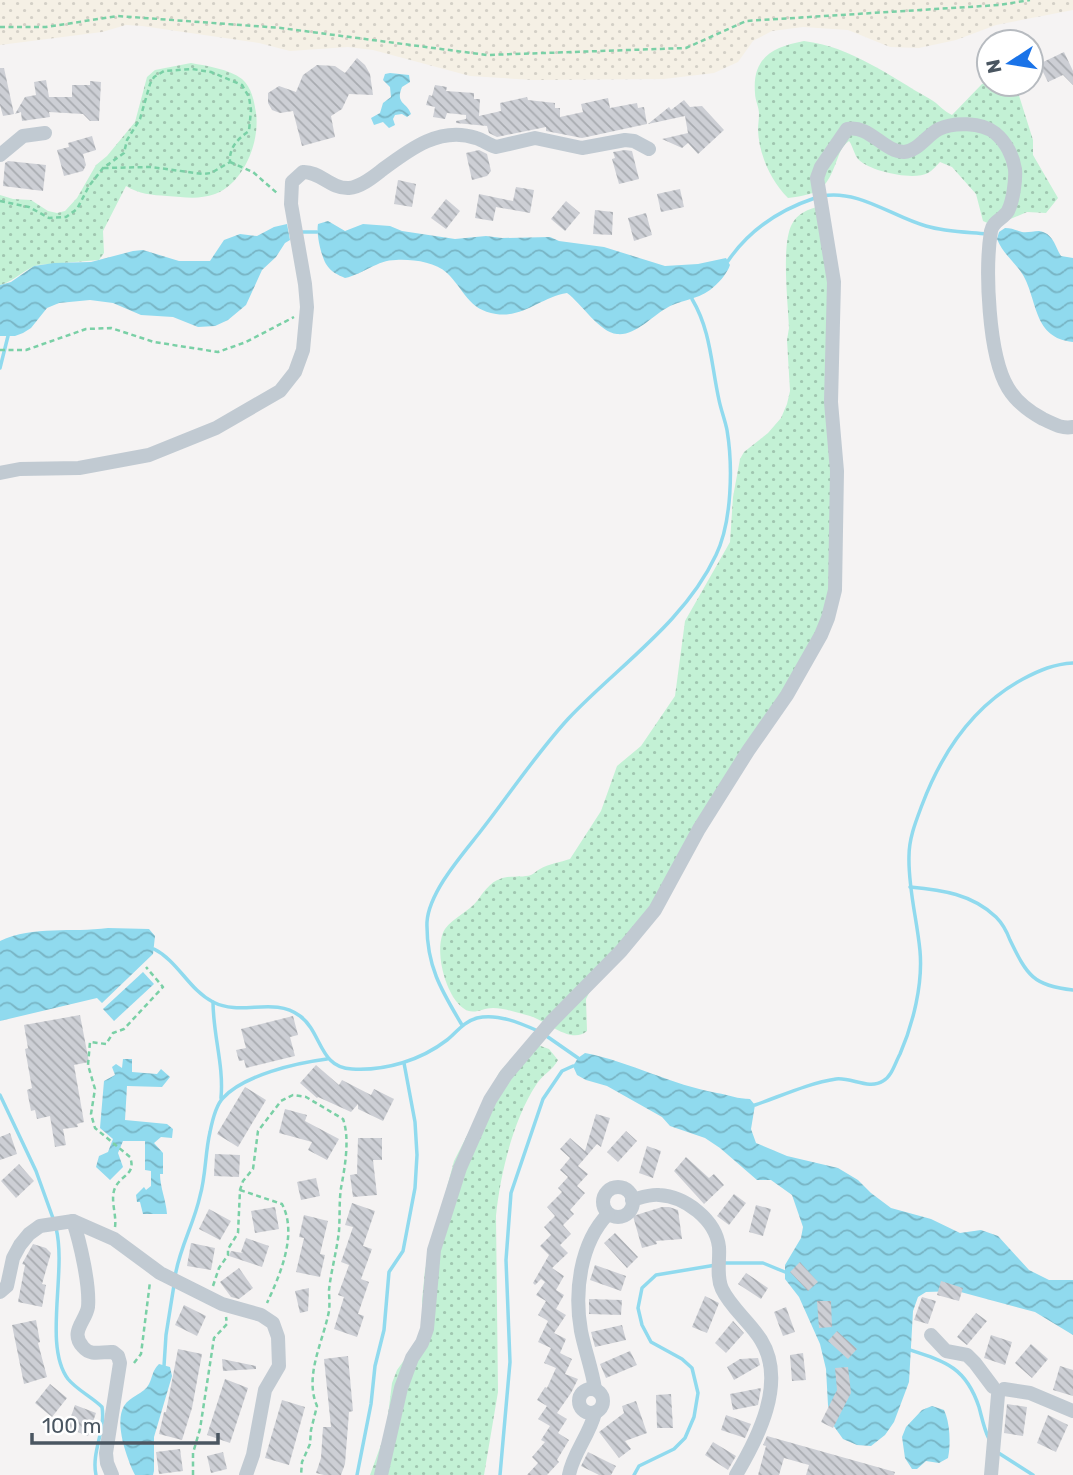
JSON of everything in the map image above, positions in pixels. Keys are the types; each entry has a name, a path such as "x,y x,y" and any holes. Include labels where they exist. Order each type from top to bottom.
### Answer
{"lane":[{"path":"381,1475 401,1388 411,1358 422,1343 427,1329 434,1250 460,1168 490,1100 506,1075 551,1022 621,951 655,910 713,807 787,695 828,618 835,590 837,471 831,402 834,282 817,178 821,167 847,129 864,131 900,152 913,151 940,128 965,124 981,126 995,132 1010,150 1015,171 1008,211 992,226 989,245 989,295 996,359 1008,388 1025,407 1059,427 1073,427"},
{"path":"0,155 23,136 45,133"},
{"path":"0,473 20,469 79,468 149,455 216,428 280,391 295,372 303,350 307,307 292,215 292,182 298,175 307,171 337,186 349,188 363,183 422,142 441,135 461,134 480,138 496,148 535,138 582,148 625,140 634,141 649,149"},
{"path":"611,1188 625,1188 632,1200 630,1209 623,1216 608,1214 603,1200 611,1188"},
{"path":"632,1200 657,1195 688,1205 704,1217 715,1231 721,1286 726,1297 750,1323 763,1343 770,1366 770,1391 761,1423 736,1475"},
{"path":"569,1475 576,1452 592,1425 595,1413 601,1409 604,1401 601,1394 594,1389 578,1309 580,1281 590,1239 608,1214"},
{"path":"68,1221 81,1245 88,1307 79,1326 78,1339 81,1346 90,1352 113,1352 118,1356 120,1367 106,1453 112,1475"},
{"path":"0,1292 7,1286 13,1258 29,1234 40,1226 68,1221 110,1238 156,1270 218,1302 261,1315 273,1323 279,1346 279,1366 265,1390 253,1455 246,1475"},
{"path":"931,1335 946,1351 967,1356 998,1391 991,1475"},
{"path":"998,1391 1030,1393 1073,1410"}],"path":[{"path":"0,27 46,27 118,16 281,29 487,55 686,48 746,21 999,5 1030,0"},
{"path":"0,201 29,207 50,218 66,217 77,209 89,186 103,168 124,153 127,140 140,119 146,92 154,77 164,71 192,69 231,79 242,85 249,97 251,110 249,131 235,142 230,162"},
{"path":"103,168 151,167 203,174 211,173 230,162"},
{"path":"230,162 253,172 279,195"},
{"path":"0,350 26,350 86,329 111,328 155,342 218,352 246,342 301,313"},
{"path":"110,1238 117,1224 114,1189 132,1170 130,1157 95,1128 92,1122 95,1089 88,1065 90,1042 106,1044 113,1033 124,1029 163,987 146,967"},
{"path":"193,1475 194,1453 214,1338 227,1324 226,1314 218,1302 215,1279 238,1233 240,1190 243,1181 253,1169 258,1131 281,1101 293,1095 306,1097 343,1119 348,1130 334,1270 329,1290 330,1309 312,1375 312,1394 317,1406 310,1444 302,1461 301,1475"},
{"path":"240,1190 282,1205 287,1214 284,1258 278,1280 261,1315"},
{"path":"120,1367 136,1361 141,1354 156,1270"}],"green space":[{"path":"804,41 838,49 870,64 952,115 975,91 975,98 1020,98 1033,140 1033,155 1058,198 1046,213 1027,212 994,226 983,221 976,194 952,167 940,162 928,173 912,176 882,171 859,160 849,141 820,189 808,195 788,198 771,176 763,158 755,96 755,81 761,62 783,47"},
{"path":"191,63 218,68 237,76 248,86 252,95 257,124 255,136 248,160 234,181 215,194 197,198 151,195 126,186 103,231 104,253 99,260 38,265 0,285 0,195 31,200 48,211 65,211 77,198 96,165 107,156 135,122 147,77 155,70"},
{"path":"819,207 828,215 832,612 669,885 591,989 586,999 587,1031 581,1035 566,1034 530,1016 502,1009 489,1008 474,1012 467,1010 451,993 443,971 440,948 445,929 496,880 531,875 547,866 570,859 601,811 617,766 641,746 675,696 685,621 730,542 733,497 740,459 744,452 768,433 781,418 787,404 790,391 787,245 794,220 807,210"},
{"path":"538,1045 549,1049 558,1060 536,1085 521,1114 501,1183 496,1216 498,1392 484,1475 370,1475 386,1431 392,1383 397,1370 418,1341 424,1317 422,1301 425,1270 454,1161 499,1073 513,1057"}],"sand":[{"path":"0,0 1073,0 1073,10 988,28 975,28 975,33 956,40 919,48 890,47 848,30 803,27 772,31 753,41 738,62 714,73 664,79 533,80 470,76 373,50 348,47 290,51 259,43 126,25 102,32 0,45"}],"water":[{"path":"385,74 409,75 410,82 402,87 400,97 411,114 407,117 402,114 395,115 395,125 389,128 383,122 374,125 371,118 380,113 383,103 391,97 390,87 383,80"},
{"path":"328,221 345,231 363,224 390,226 402,231 455,239 486,236 550,237 559,241 604,247 665,266 698,264 726,258 730,265 719,282 705,293 670,306 630,332 617,334 604,329 567,293 515,313 487,312 473,303 447,273 423,262 389,261 345,278 328,267 321,250 318,224"},
{"path":"287,224 290,240 262,270 246,305 228,320 215,326 198,327 173,317 141,315 113,303 90,300 59,303 47,308 31,328 23,333 0,336 0,285 11,282 34,266 91,262 143,250 179,261 210,261 224,240 240,234 257,236"},
{"path":"1005,228 1044,232 1053,241 1061,256 1073,258 1073,342 1050,334 1044,326 1023,275 997,239 999,232"},
{"path":"149,929 155,936 153,954 102,1003 97,998 0,1021 0,941 39,931"},
{"path":"143,972 154,984 114,1021 103,1009"},
{"path":"585,1053 700,1089 750,1099 755,1105 751,1129 756,1143 787,1156 838,1168 858,1180 891,1208 931,1219 960,1233 981,1230 998,1236 1029,1270 1049,1280 1073,1280 1073,1335 1035,1312 957,1291 926,1292 918,1297 913,1311 909,1382 894,1422 885,1435 871,1446 857,1445 843,1439 833,1425 828,1405 826,1369 820,1344 799,1297 785,1279 785,1265 801,1238 803,1227 792,1195 771,1180 757,1180 705,1138 670,1126 662,1117 607,1086 577,1075 573,1066"},
{"path":"123,1059 132,1059 132,1072 157,1074 161,1069 170,1077 162,1087 127,1086 125,1120 167,1124 173,1129 172,1138 161,1137 154,1143 163,1153 163,1174 160,1174 160,1179 167,1214 143,1214 140,1202 137,1202 136,1195 144,1187 146,1190 151,1186 151,1171 145,1170 145,1141 123,1141 118,1153 123,1167 110,1180 96,1167 99,1156 108,1152 113,1139 100,1128 104,1081 115,1075 112,1067 116,1064 122,1068"},
{"path":"159,1364 170,1367 172,1376 154,1437 154,1471 153,1475 135,1475 123,1441 121,1413 127,1403 147,1387"},
{"path":"932,1406 944,1410 946,1415 949,1434 948,1458 939,1463 926,1461 917,1469 912,1469 905,1458 902,1437 906,1427 922,1410"}],"building":[{"path":"1064,52 1073,71 1073,85 1063,75 1048,82 1045,76 1045,61"},
{"path":"357,58 370,74 373,95 349,94 342,109 331,116 335,137 302,146 293,111 280,113 272,110 268,103 268,93 279,86 296,92 303,75 317,65 335,66 345,73"},
{"path":"0,68 4,68 14,114 3,116 0,105"},
{"path":"46,80 49,97 72,97 72,85 90,85 90,81 101,82 99,121 90,121 83,114 49,112 50,117 22,121 21,112 15,114 25,97 36,95 34,82"},
{"path":"435,85 447,87 446,91 474,93 474,99 480,99 479,116 501,111 500,103 527,97 528,100 555,103 555,108 560,108 560,117 583,112 581,104 608,98 610,108 637,103 638,108 644,107 647,124 582,138 546,131 546,127 497,137 489,133 487,126 456,123 466,119 466,115 447,113 445,119 433,117 435,107 426,105"},
{"path":"684,100 690,107 702,106 724,130 698,154 688,143 682,148 662,139 688,133 685,116 648,124 669,107 671,110"},
{"path":"92,136 96,150 83,154 86,165 83,171 64,176 57,150 69,147 68,143"},
{"path":"479,150 487,154 491,171 487,176 472,180 466,153"},
{"path":"632,151 639,179 619,184 612,159 615,158 613,152"},
{"path":"8,161 46,165 43,191 3,186 5,163"},
{"path":"398,180 416,184 412,207 394,204"},
{"path":"516,187 534,190 530,213 496,207 493,221 475,218 479,194 513,201"},
{"path":"680,189 684,207 661,212 657,194"},
{"path":"446,199 460,211 446,229 431,218"},
{"path":"566,201 580,213 565,231 551,219"},
{"path":"595,210 613,212 612,235 593,234"},
{"path":"646,213 652,235 634,241 628,218"},
{"path":"80,1015 89,1062 74,1065 84,1122 77,1124 78,1127 63,1129 66,1145 55,1147 50,1116 37,1119 35,1110 31,1111 27,1090 32,1088 24,1025"},
{"path":"293,1016 298,1035 290,1037 295,1056 246,1068 244,1060 239,1061 236,1050 246,1048 241,1029"},
{"path":"316,1065 339,1085 342,1080 371,1095 374,1089 394,1099 383,1121 358,1109 358,1104 351,1112 317,1098 300,1083"},
{"path":"245,1087 266,1100 238,1147 217,1134"},
{"path":"285,1109 307,1115 305,1121 339,1139 327,1160 308,1150 312,1142 279,1133"},
{"path":"596,1114 610,1118 601,1147 597,1144 578,1166 588,1174 577,1186 585,1193 570,1210 574,1214 563,1225 571,1234 560,1245 568,1253 552,1268 564,1276 556,1290 564,1295 556,1309 566,1315 554,1333 566,1339 560,1353 572,1359 565,1374 578,1379 557,1413 567,1419 558,1433 569,1440 557,1460 559,1462 547,1475 527,1475 538,1463 532,1457 545,1442 541,1440 550,1426 538,1419 547,1406 537,1400 545,1387 547,1388 556,1368 544,1363 551,1348 538,1342 548,1321 538,1315 546,1301 536,1295 545,1282 541,1279 535,1285 533,1283 549,1255 540,1246 551,1235 544,1227 555,1216 547,1207 562,1192 558,1188 568,1177 560,1170 570,1158 560,1149 570,1138 585,1151"},
{"path":"626,1131 637,1141 618,1162 607,1152"},
{"path":"10,1133 17,1154 0,1160 0,1137"},
{"path":"358,1138 382,1138 382,1160 373,1160 377,1195 353,1197 350,1175 357,1174"},
{"path":"647,1146 661,1151 653,1178 639,1173"},
{"path":"215,1154 240,1155 239,1177 214,1176"},
{"path":"686,1157 709,1178 714,1174 724,1185 704,1204 674,1171"},
{"path":"19,1164 34,1181 16,1198 1,1181"},
{"path":"316,1178 320,1196 301,1200 297,1182"},
{"path":"734,1194 746,1203 729,1225 717,1216"},
{"path":"352,1203 375,1211 363,1246 372,1249 361,1279 369,1282 358,1314 364,1316 357,1337 334,1329 344,1297 338,1295 349,1265 341,1262 353,1227 345,1225"},
{"path":"756,1205 771,1209 763,1236 749,1232"},
{"path":"275,1207 279,1229 255,1233 251,1211"},
{"path":"662,1207 678,1210 682,1239 656,1241 657,1244 642,1248 633,1216"},
{"path":"209,1209 231,1221 220,1240 199,1229"},
{"path":"304,1215 328,1221 320,1254 325,1255 320,1277 296,1272 304,1238 299,1237"},
{"path":"615,1233 638,1257 627,1268 604,1243"},
{"path":"246,1238 269,1246 262,1267 229,1256 231,1251 243,1253 241,1252"},
{"path":"191,1243 215,1248 211,1270 187,1266"},
{"path":"33,1244 46,1248 51,1253 42,1284 46,1285 42,1307 18,1302 25,1265 22,1264"},
{"path":"800,1262 818,1282 808,1291 790,1272"},
{"path":"595,1265 626,1276 621,1291 590,1280"},
{"path":"239,1268 253,1288 239,1299 231,1297 220,1282"},
{"path":"746,1273 768,1288 761,1299 738,1284"},
{"path":"941,1281 963,1288 959,1301 937,1295"},
{"path":"309,1288 308,1311 300,1313 295,1291"},
{"path":"705,1296 719,1303 707,1333 692,1327"},
{"path":"922,1297 936,1301 928,1324 914,1320"},
{"path":"589,1299 622,1300 621,1315 589,1314"},
{"path":"817,1301 831,1301 832,1327 819,1328"},
{"path":"184,1305 206,1316 197,1336 175,1325"},
{"path":"786,1307 795,1332 783,1336 774,1312"},
{"path":"976,1313 987,1321 967,1345 957,1337"},
{"path":"36,1320 38,1343 47,1377 24,1384 12,1325"},
{"path":"733,1321 744,1333 726,1353 715,1343"},
{"path":"622,1325 626,1340 595,1347 591,1332"},
{"path":"837,1331 857,1349 848,1359 828,1341"},
{"path":"991,1335 1012,1342 1005,1365 984,1358"},
{"path":"1031,1344 1048,1359 1032,1378 1015,1363"},
{"path":"178,1349 202,1354 192,1408 182,1440 159,1434"},
{"path":"630,1351 637,1365 606,1378 600,1364"},
{"path":"803,1353 806,1380 792,1381 790,1355"},
{"path":"348,1356 353,1411 349,1412 345,1464 341,1475 324,1475 316,1473 321,1458 323,1427 331,1427 324,1359"},
{"path":"758,1358 760,1365 734,1380 727,1367 740,1359"},
{"path":"222,1359 256,1366 256,1369 223,1371"},
{"path":"1060,1366 1073,1370 1073,1396 1053,1390"},
{"path":"848,1367 851,1393 833,1428 821,1422 837,1390 835,1368"},
{"path":"225,1379 248,1388 230,1443 207,1435"},
{"path":"50,1384 67,1398 52,1417 35,1403"},
{"path":"761,1388 758,1405 733,1410 730,1394"},
{"path":"671,1394 673,1428 657,1428 656,1395"},
{"path":"282,1400 305,1407 289,1465 265,1458"},
{"path":"636,1401 647,1433 625,1441 631,1449 619,1458 599,1432 624,1413 622,1406"},
{"path":"1007,1404 1027,1407 1023,1436 1004,1433"},
{"path":"75,1405 96,1413 88,1436 67,1428"},
{"path":"726,1415 751,1424 745,1438 721,1430"},
{"path":"1048,1415 1068,1425 1056,1452 1037,1443"},
{"path":"767,1436 895,1472 894,1475 806,1475 809,1465 784,1458 779,1475 758,1475"},
{"path":"713,1442 736,1456 728,1470 705,1455"},
{"path":"180,1449 183,1471 159,1474 156,1452"},
{"path":"223,1452 227,1469 211,1473 207,1456"},
{"path":"588,1452 616,1466 611,1475 599,1475 581,1466"}],"waterway":[{"path":"822,196 849,196 934,228 987,234"},
{"path":"728,261 745,240 766,222 815,198"},
{"path":"300,232 317,232"},
{"path":"462,1025 441,988 429,951 429,910 440,886 556,732 649,643 686,602 703,579 721,542 730,494 729,444 707,336 692,299"},
{"path":"0,368 8,336"},
{"path":"755,1105 826,1081 842,1079 872,1084 889,1076 909,1030 918,990 921,964 910,880 909,849 915,823 930,785 961,732 989,703 1005,690 1035,673 1053,666 1073,663"},
{"path":"910,887 967,898 987,909 1000,922 1021,962 1033,977 1049,985 1073,990"},
{"path":"154,949 213,1002 235,1008 279,1007 300,1016 313,1031 327,1056 341,1067 365,1069 402,1063 437,1047 477,1018 500,1018 538,1031"},
{"path":"213,1002 221,1098"},
{"path":"545,1035 578,1058"},
{"path":"175,1277 197,1206 211,1128 221,1101 232,1090 257,1077 286,1067 327,1059"},
{"path":"357,1475 371,1404 375,1366 384,1330 389,1272 403,1251 415,1188 415,1122 404,1063"},
{"path":"500,1475 510,1362 506,1260 511,1193 543,1099 562,1071 573,1066"},
{"path":"0,1095 36,1171 54,1221"},
{"path":"56,1228 59,1245 57,1348 68,1379 102,1407 102,1424 95,1458 96,1475"},
{"path":"723,1263 763,1263 785,1272"},
{"path":"634,1475 639,1466 674,1449 685,1438 694,1417 698,1393 692,1368 682,1359 651,1342 642,1325 638,1308 642,1288 656,1275 716,1265"},
{"path":"164,1366 174,1285"},
{"path":"910,1350 935,1358 961,1375 974,1394 989,1439"},
{"path":"997,1452 1033,1475"}]}
